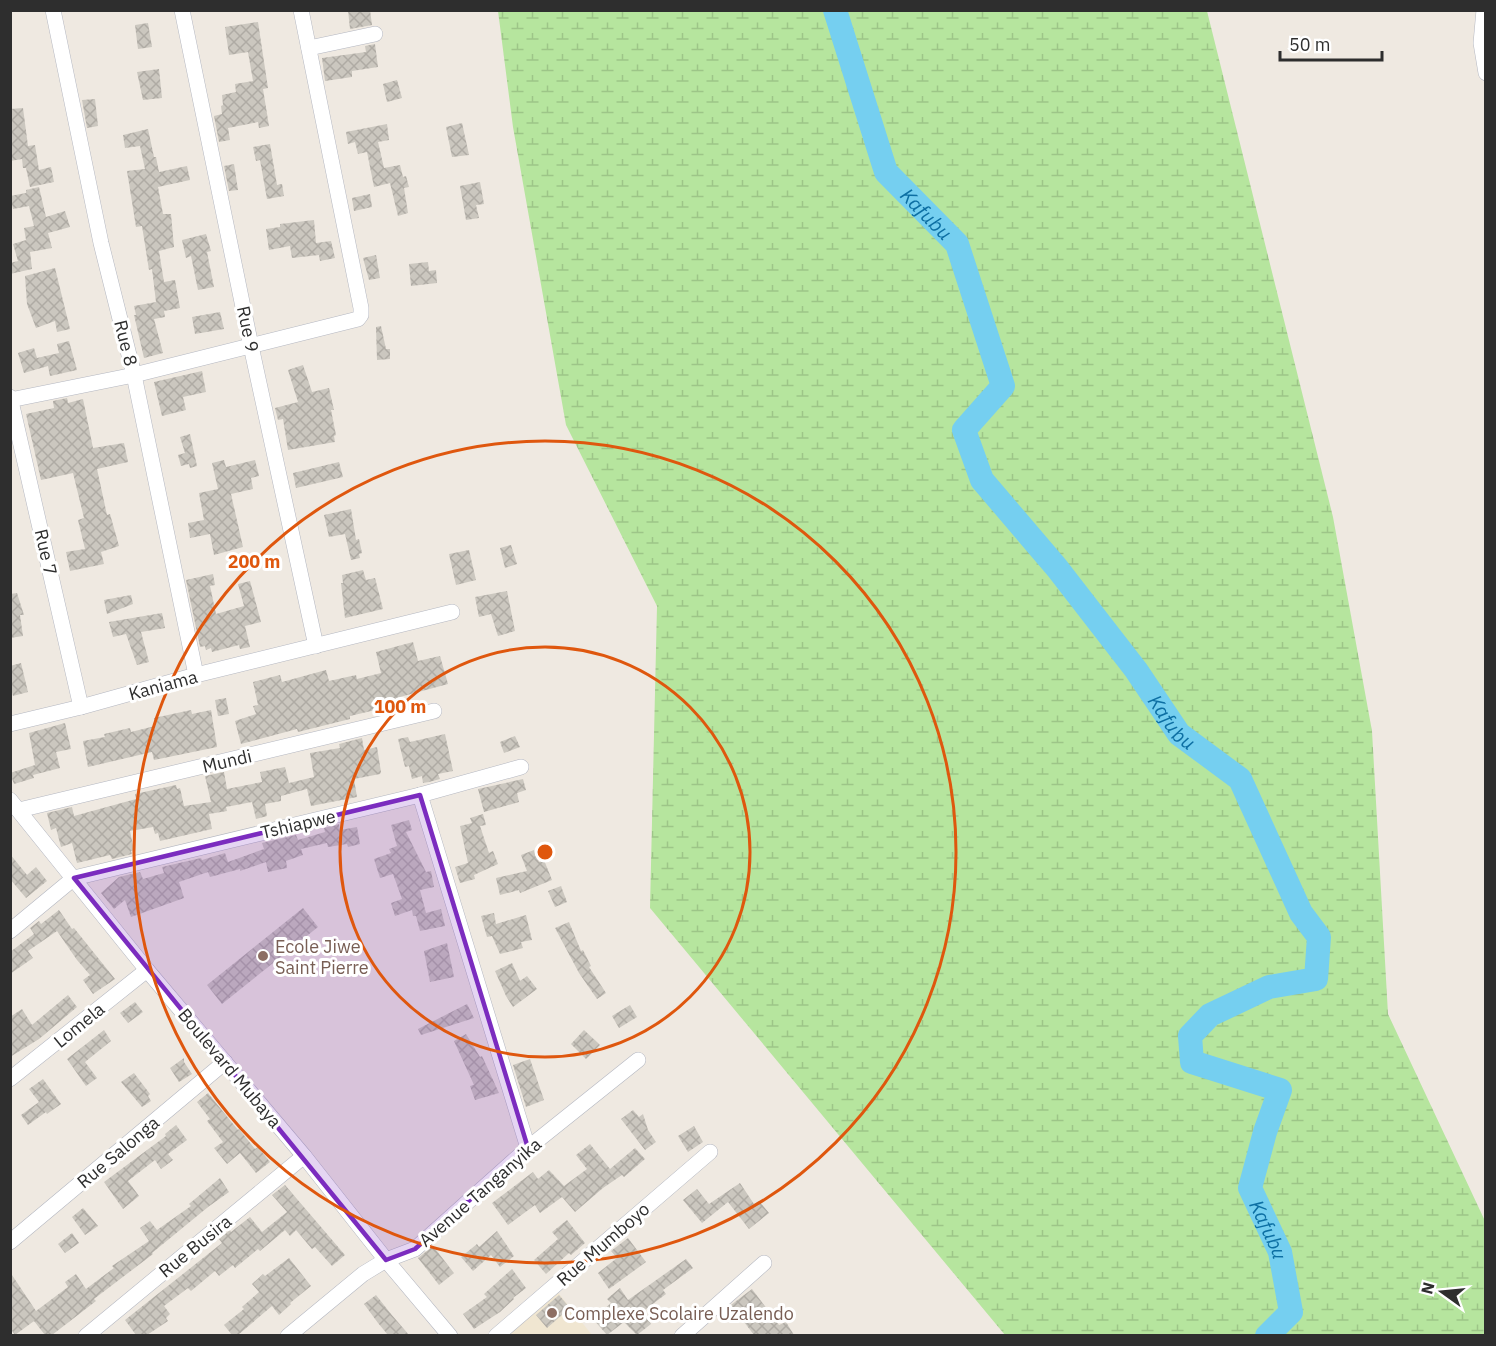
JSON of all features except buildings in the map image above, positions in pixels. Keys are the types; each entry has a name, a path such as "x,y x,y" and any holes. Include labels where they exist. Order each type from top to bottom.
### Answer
{"street":[{"name":"Rue 8","path":"53,10 101,243 134,375 196,675"},
{"name":"Rue 9","path":"182,10 316,646"},
{"path":"11,399 134,375 358,320 361,315 301,10"},
{"path":"1484,10 1481,43 1485,73"},
{"path":"309,48 375,34"},
{"name":"Rue 7","path":"11,399 81,707"},
{"name":"Kaniama","path":"10,724 196,675 452,612"},
{"name":"Mundi","path":"15,805 434,711"},
{"name":"Tshiapwe","path":"74,878 420,795 521,767"},
{"path":"420,795 528,1148"},
{"name":"Boulevard Mubaya","path":"15,805 147,970 304,1156 386,1260 450,1335"},
{"path":"10,931 74,878"},
{"name":"Lomela","path":"10,1079 147,970"},
{"name":"Avenue Tanganyika","path":"288,1335 363,1274 386,1260 415,1249 528,1148 638,1060"},
{"name":"Rue Salonga","path":"10,1242 225,1062"},
{"name":"Rue Mumboyo","path":"496,1335 710,1152"},
{"name":"Rue Busira","path":"86,1335 304,1156"},
{"path":"682,1335 764,1263"}],"highlighted area":[{"path":"420,795 528,1148 415,1249 386,1260 74,878"}],"shaded area":[{"name":"Complexe Scolaire Uzalendo","path":"556,1290 592,1335 502,1336"}],"green space":[{"path":"498,11 1207,11 1333,517 1372,731 1388,1014 1485,1221 1485,1335 1005,1335 650,908 657,606 566,425 513,127"}],"waterway":[{"name":"Kafubu","path":"835,10 886,172 957,244 1003,386 964,430 982,480 1057,568 1136,670 1179,734 1240,779 1301,913 1319,937 1316,979 1269,987 1210,1015 1190,1036 1192,1062 1280,1090 1265,1132 1250,1188 1280,1252 1291,1312 1267,1336"}],"place":[{"name":"Ecole Jiwe Saint Pierre","path":"263,956"},
{"name":"Complexe Scolaire Uzalendo","path":"552,1313"}]}
